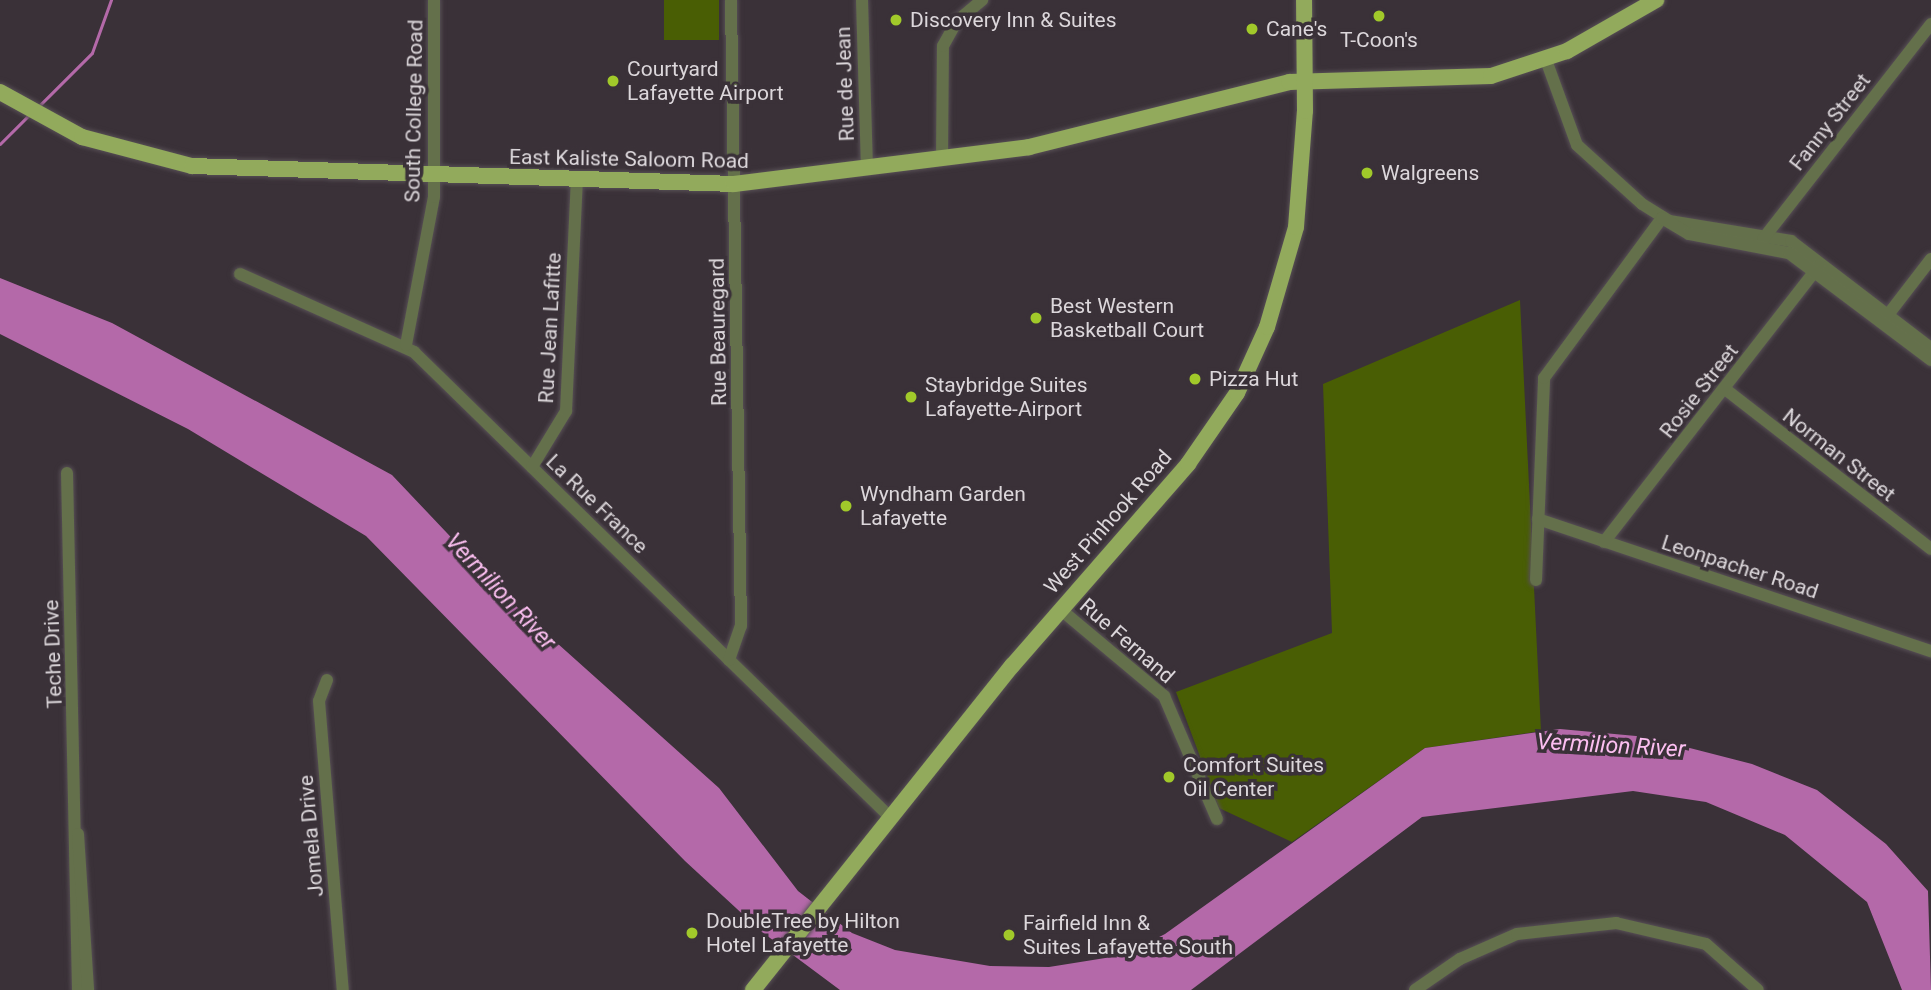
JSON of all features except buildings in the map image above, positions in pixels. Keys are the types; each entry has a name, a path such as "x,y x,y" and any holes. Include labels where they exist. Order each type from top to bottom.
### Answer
{"main road":[{"name":"West Pinhook Road","path":"753,990 1060,609 1188,464 1255,355 1296,227 1305,81 1304,0"},
{"name":"East Kaliste Saloom Road","path":"0,92 51,123 138,155 192,166 435,177 734,184 1059,141 1305,81 1474,78 1546,60 1656,0"}],"street":[{"name":"South College Road","path":"406,345 419,302 435,177 434,0"},
{"name":"Rue Beauregard","path":"729,660 741,626 731,0"},
{"name":"Rue de Jean","path":"862,0 867,167"},
{"path":"942,157 943,46 957,21 982,0"},
{"name":"Fanny Street","path":"1763,239 1931,24"},
{"path":"1546,60 1577,145 1662,218 1763,239 1791,241 1819,267 1885,318 1931,348"},
{"name":"Rue Jean Lafitte","path":"532,467 566,411 577,181"},
{"path":"1536,580 1544,378 1662,218"},
{"path":"1885,318 1931,259"},
{"name":"Rosie Street","path":"1604,542 1819,267"},
{"name":"La Rue France","path":"240,274 406,345 890,817"},
{"path":"1885,318 1931,360"},
{"name":"Norman Street","path":"1725,389 1931,549"},
{"name":"Teche Drive","path":"67,473 78,834 78,990"},
{"name":"Leonpacher Road","path":"1538,519 1931,650"},
{"name":"Rue Fernand","path":"1060,609 1135,667 1172,707 1217,819"},
{"name":"Jomela Drive","path":"327,680 319,701 343,990"},
{"name":"Teche Drive","path":"78,834 84,850 88,990"},
{"path":"1415,990 1460,959 1517,934 1616,923 1706,944 1758,990"},
{"path":"78,990 88,990"}],"green space":[{"path":"664,0 719,0 719,40 664,40"},
{"path":"1520,300 1541,731 1425,748 1292,842 1219,808 1176,692 1332,633 1323,384"}],"water":[{"name":"Vermilion River","path":"0,278 112,323 392,475 519,609 719,788 798,891 852,933 895,950 990,966 1049,967 1124,955 1165,934 1425,748 1560,729 1647,737 1752,764 1817,790 1886,844 1928,891 1931,990 1902,990 1867,902 1785,835 1706,802 1633,791 1422,817 1191,990 840,990 762,932 685,861 366,536 188,429 0,334"}],"waterway":[{"path":"38,107 92,53 111,0"},
{"path":"0,144 30,114"}],"place":[{"name":"T-Coon's","path":"1379,16"},
{"name":"Discovery Inn & Suites","path":"896,20"},
{"name":"Cane's","path":"1252,29"},
{"name":"Courtyard Lafayette Airport","path":"613,81"},
{"name":"Walgreens","path":"1367,173"},
{"name":"Best Western Basketball Court","path":"1036,318"},
{"name":"Pizza Hut","path":"1195,379"},
{"name":"Staybridge Suites Lafayette-Airport","path":"911,397"},
{"name":"Wyndham Garden Lafayette","path":"846,506"},
{"name":"Comfort Suites Oil Center","path":"1169,777"},
{"name":"DoubleTree by Hilton Hotel Lafayette","path":"692,933"},
{"name":"Fairfield Inn & Suites Lafayette South","path":"1009,935"}]}
